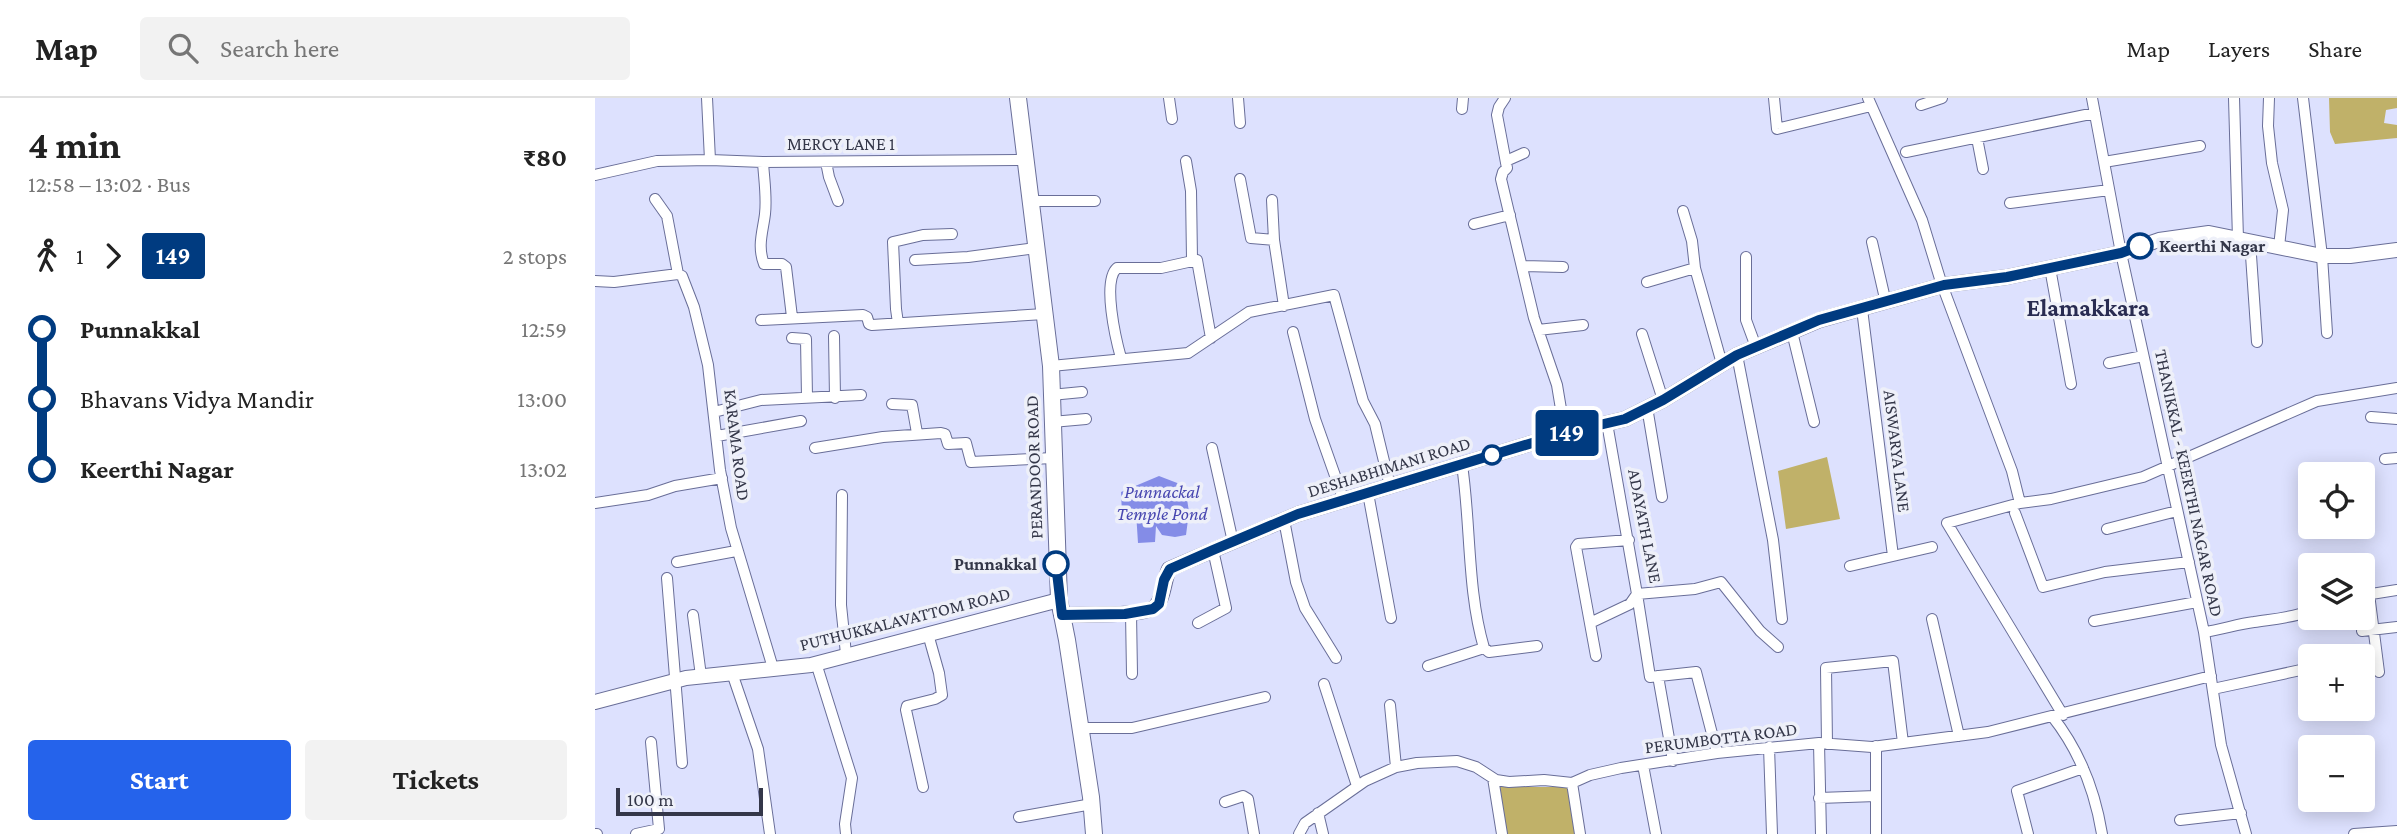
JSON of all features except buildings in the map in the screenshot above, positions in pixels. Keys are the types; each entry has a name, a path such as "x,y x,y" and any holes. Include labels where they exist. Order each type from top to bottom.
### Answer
{"main road":[{"name":"PERANDOOR ROAD","path":"1018,98 1051,366 1060,608 1081,728 1094,834"}],"street":[{"path":"707,98 710,160"},
{"path":"1169,98 1172,119"},
{"path":"1237,98 1240,123"},
{"path":"1505,98 1497,116 1507,168 1501,179 1538,330 1557,384 1565,433"},
{"path":"1774,98 1777,129 1870,102 1922,220 1941,282 2011,471 2017,508 2043,587 2105,572 2189,562"},
{"path":"1921,105 1942,98"},
{"name":"THANIKKAL - KEERTHI NAGAR ROAD","path":"2092,98 2121,253 2204,632 2221,745 2246,834"},
{"path":"2234,98 2244,240 2257,342"},
{"path":"2269,98 2268,126 2283,210 2279,247"},
{"path":"2303,98 2322,256 2327,333"},
{"path":"1906,152 2095,113"},
{"path":"1977,138 1983,169"},
{"path":"2104,162 2200,146"},
{"path":"1506,161 1524,153"},
{"name":"MERCY LANE 1","path":"595,175 657,161 1025,160"},
{"path":"1186,161 1191,191 1192,259"},
{"path":"763,162 765,212 760,241 762,261 764,264 782,264 786,267 792,317"},
{"path":"826,162 838,201"},
{"path":"1240,179 1251,238 1274,240"},
{"path":"2010,203 2109,190"},
{"name":"KARAMA ROAD","path":"655,199 667,216 678,274 682,276 694,307 703,340 713,389 722,478 736,551 773,668"},
{"path":"1272,200 1274,240 1284,306"},
{"path":"1031,201 1095,201"},
{"path":"1683,211 1692,241 1695,268 1722,364"},
{"path":"1474,224 1510,215"},
{"name":"DESHABHIMANI ROAD","path":"1060,608 1131,613 1153,609 1159,604 1164,580 1170,569 1284,520 1565,433 1625,419 1663,400 1737,355 1819,320 1944,285 2007,277 2121,253 2180,236 2209,233 2322,256 2350,257 2397,250"},
{"path":"898,323 895,309 893,242 916,236 952,234"},
{"path":"1872,242 1886,303"},
{"path":"915,260 968,257 1036,248"},
{"path":"1746,257 1746,320 1756,347"},
{"path":"1121,358 1113,320 1113,270 1117,268 1161,268 1192,259 1198,260 1211,338"},
{"path":"1523,266 1563,267"},
{"path":"1647,282 1695,268"},
{"path":"2050,268 2071,384"},
{"path":"595,281 614,282 678,274"},
{"path":"1051,366 1188,353 1249,312 1334,295 1363,401 1375,424 1390,486"},
{"name":"AISWARYA LANE","path":"1862,309 1893,556"},
{"path":"761,320 863,315 867,317 869,324 1044,314"},
{"path":"1538,330 1583,325"},
{"path":"1293,332 1315,419 1344,500"},
{"path":"1792,332 1814,422"},
{"path":"1642,334 1663,400"},
{"path":"834,336 835,398"},
{"path":"792,338 806,339 807,397"},
{"path":"1737,355 1773,540 1783,619"},
{"path":"2109,363 2143,356"},
{"path":"2100,834 2092,790 2057,715 1947,523 2125,482 2317,401 2397,388"},
{"path":"1051,395 1082,392"},
{"path":"714,412 761,400 861,396"},
{"path":"892,404 912,405 917,433"},
{"path":"1647,407 1662,497"},
{"path":"2371,417 2397,419"},
{"path":"1052,422 1086,419"},
{"path":"716,436 801,421"},
{"name":"ADAYATH LANE","path":"1607,423 1637,594 1695,589 1721,582 1760,631 1778,647"},
{"path":"815,448 917,433 945,434 948,444 966,443 971,462 1053,458"},
{"path":"1212,448 1233,542"},
{"path":"1462,465 1468,501 1475,597 1484,648 1489,652 1537,646"},
{"path":"595,503 648,495 675,486 722,478"},
{"path":"1368,493 1391,618"},
{"path":"842,495 841,605 846,654"},
{"path":"2107,529 2178,511"},
{"path":"1284,520 1296,582 1305,608 1336,658"},
{"path":"1597,656 1576,547 1578,544 1629,540"},
{"path":"1850,566 1932,547"},
{"path":"1198,623 1226,608 1213,550"},
{"path":"677,562 736,551"},
{"path":"667,578 682,763"},
{"path":"2375,594 2397,590"},
{"path":"1590,623 1630,604 1637,594"},
{"path":"1637,594 1650,677 1696,672 1717,753"},
{"path":"2094,621 2197,602"},
{"name":"PUTHUKKALAVATTOM ROAD","path":"595,702 701,676 816,663 928,634 1060,608"},
{"path":"1131,613 1132,674"},
{"path":"693,615 701,676"},
{"path":"2204,632 2298,615"},
{"path":"1932,619 1959,736"},
{"path":"2379,672 2368,631 2397,627"},
{"path":"923,787 906,710 907,706 913,703 942,695 928,634"},
{"path":"1428,666 1484,648"},
{"path":"1821,834 1819,797 1826,668 1893,662 1903,743"},
{"path":"816,663 852,778 846,814 846,834"},
{"path":"2213,689 2298,671"},
{"path":"731,673 758,749 770,834"},
{"path":"1658,676 1673,761"},
{"name":"PERUMBOTTA ROAD","path":"1299,834 1305,822 1357,786 1396,767 1417,763 1457,761 1476,767 1493,778 1509,782 1544,780 1572,783 1590,775 1717,753 1823,743 1876,746 1988,732 2211,676"},
{"path":"1324,684 1357,786"},
{"path":"1081,728 1132,728 1265,697"},
{"path":"1390,705 1396,767"},
{"path":"636,834 660,832 651,743"},
{"path":"1876,746 1876,834"},
{"path":"1769,747 1772,834"},
{"path":"1643,765 1656,834"},
{"path":"2028,834 2017,791 2083,768"},
{"path":"1493,778 1502,834"},
{"path":"1572,783 1580,834"},
{"path":"1225,802 1243,796 1248,799 1254,834"},
{"path":"1819,797 1876,796"},
{"path":"1019,817 1092,804"},
{"path":"1318,813 1323,834"},
{"path":"2180,820 2241,813"},
{"path":"2354,834 2397,831"}],"shaded area":[{"path":"2329,98 2397,98 2397,108 2386,110 2384,123 2397,125 2397,138 2335,144 2330,132"},
{"path":"1827,457 1840,519 1786,529 1778,471"},
{"path":"1498,787 1567,787 1577,834 1506,834"}],"water":[{"name":"Punnackal Temple Pond","path":"1159,476 1185,486 1189,512 1186,535 1162,535 1156,526 1155,542 1138,543 1136,512 1122,514 1121,492"}],"bus line":[{"name":"149","path":"1056,564 1062,615 1125,614 1153,609 1159,604 1164,580 1170,569 1213,550 1298,514 1565,433 1625,419 1663,400 1737,355 1819,320 1944,285 2007,277 2121,253 2140,246"}],"place":[{"name":"Keerthi Nagar","path":"2140,246"},
{"name":"Punnakkal","path":"1056,564"}],"district":[{"name":"Elamakkara","path":"2088,308"}]}
